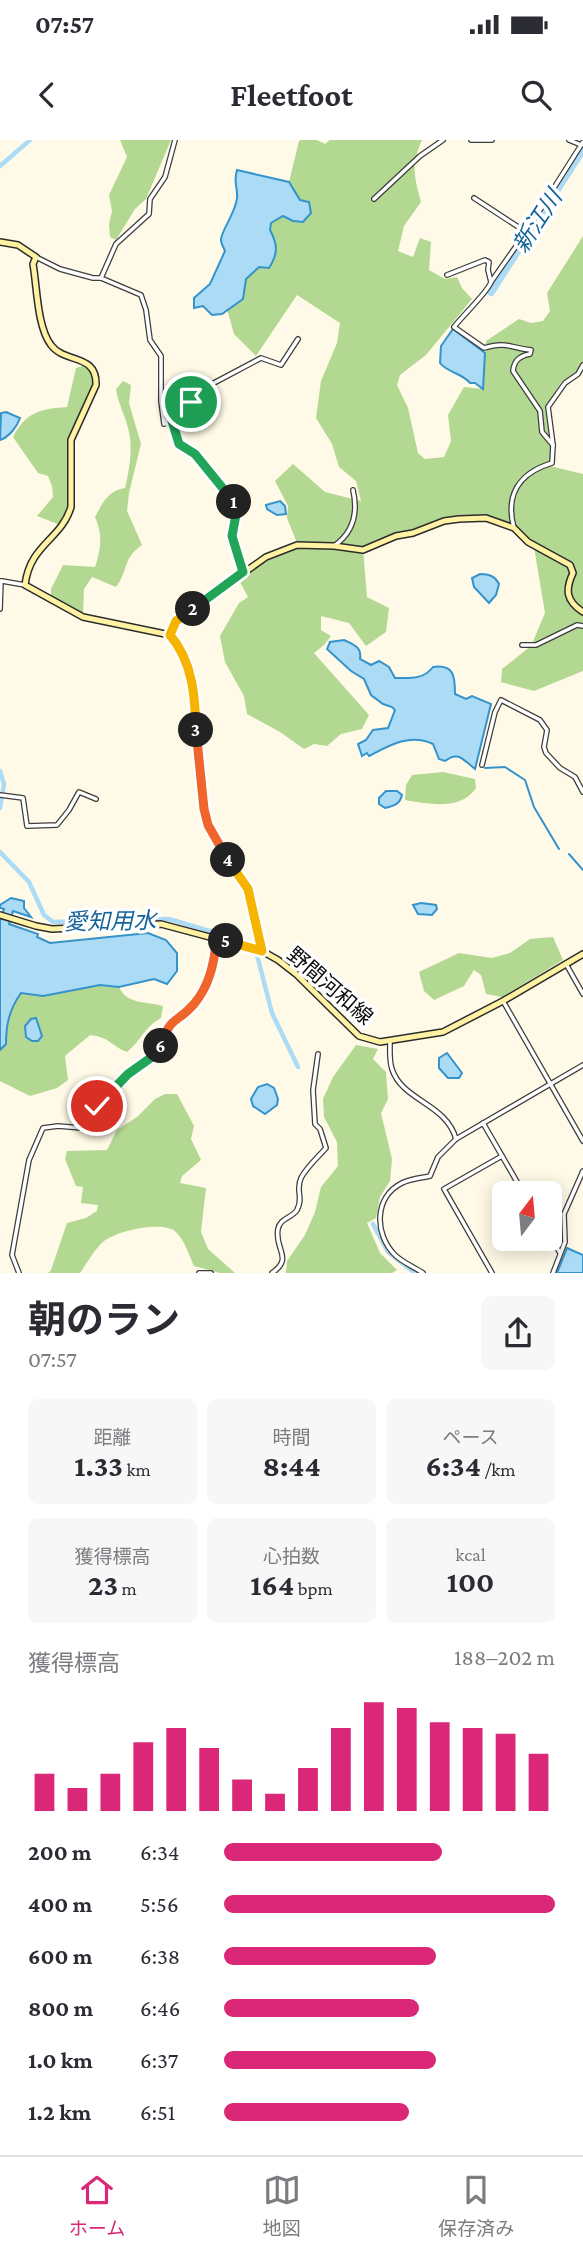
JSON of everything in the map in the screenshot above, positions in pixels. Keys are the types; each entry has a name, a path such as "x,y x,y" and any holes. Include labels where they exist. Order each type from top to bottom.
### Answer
{"main road":[{"path":"0,242 18,245 36,257 33,264 44,333 59,352 89,364 96,375 96,385 71,440 71,508 68,516 34,555 27,569 25,585 83,617 170,635 176,621 243,572 266,557 297,545 334,545 363,550 444,521 486,518 514,528 528,542 570,565 573,573 567,590 568,597 575,607 583,612"},
{"name":"野間河和線","path":"0,915 36,926 68,929 161,924 262,951 296,974 359,1036 380,1042 443,1032 503,1001 583,954"}],"street":[{"path":"101,278 116,244 149,214 150,200 164,177 175,140"},
{"path":"374,199 420,156 443,140"},
{"path":"471,140 492,140"},
{"path":"553,445 542,432 540,411 513,371 513,365 520,356 530,354 531,351 511,344 484,348 454,327 475,301 488,291 491,282 582,144 569,140"},
{"path":"474,198 526,232"},
{"path":"36,257 60,269 101,278 141,295 150,340 161,356 164,424 172,421"},
{"path":"447,275 485,260 489,262 491,282"},
{"path":"243,572 232,536 238,504 231,500 195,454 179,444 172,421 174,408 191,402 212,384 261,358 281,365 298,339"},
{"path":"514,528 510,513 518,482 528,473 552,463 553,445 548,407 565,383 578,374 583,365"},
{"path":"334,545 345,538 357,508 353,490"},
{"path":"0,609 1,580 25,585"},
{"path":"522,645 536,645 577,625 583,626"},
{"path":"170,635 185,661 195,690 197,750 208,825 248,889 262,951"},
{"path":"482,765 495,712 501,700 540,720 547,730 544,747 546,752 560,768 575,777 583,792"},
{"path":"0,795 23,798 24,821 27,826 32,827 57,825 79,792 96,799"},
{"path":"19,1273 12,1255 29,1160 43,1128 82,1128 97,1106 128,1074 159,1052 170,1023 192,1006 209,982 217,938"},
{"path":"566,964 583,994"},
{"path":"503,1001 583,1141"},
{"path":"390,1041 392,1069 407,1091 435,1108 453,1126 456,1139"},
{"path":"272,1273 281,1267 283,1261 278,1227 282,1220 295,1213 301,1200 298,1189 301,1177 326,1148 325,1139 315,1124 313,1105 318,1054"},
{"path":"423,1273 395,1255 385,1240 379,1219 382,1206 389,1195 402,1183 430,1176 438,1157 456,1139 583,1065"},
{"path":"483,1123 516,1181"},
{"path":"492,1273 444,1189 502,1156"},
{"path":"553,1273 565,1242 564,1214 583,1171"},
{"path":"199,1273 211,1273"}],"green space":[{"path":"120,140 171,140 146,199 135,209 116,240 110,237 112,211 109,195 127,157"},
{"path":"301,140 317,140 325,144 330,140 422,140 416,156 415,171 421,202 404,226 398,251 413,257 420,238 431,242 429,270 445,279 457,277 472,299 426,355 400,375 397,385 408,408 418,453 425,459 444,457 451,441 448,415 464,387 483,389 486,341 519,319 531,323 543,321 550,311 547,293 583,236 583,361 577,372 562,381 545,407 550,466 583,474 583,671 534,691 501,682 502,669 531,646 545,613 534,547 517,527 486,515 443,518 363,548 367,597 389,608 386,632 366,646 349,623 321,616 321,630 331,636 314,653 369,715 362,729 341,734 327,746 314,744 304,749 247,714 244,696 225,662 220,636 239,603 248,597 239,580 268,560 299,548 287,518 288,506 275,481 293,464 325,492 361,501 356,481 339,467 332,444 316,418 321,381 337,343 340,323 297,295 256,356 234,334 227,309 243,299 246,279 260,267 275,239 270,230 271,223 284,216 293,221 300,200 289,182"},
{"path":"86,365 93,374 93,385 69,439 69,507 60,525 37,516 53,497 52,486 48,476 38,473 13,437 23,422 35,413 67,407 76,368"},
{"path":"123,381 131,385 129,403 141,444 127,511 142,545 131,555 116,587 92,577 84,589 83,613 51,596 51,589 63,565 95,567 100,542 95,517 110,495 125,488 131,446 128,426 116,389"},
{"path":"443,772 475,779 476,788 470,795 453,803 434,804 405,800 406,785 412,775"},
{"path":"553,937 563,960 502,997 486,994 481,975 474,970 464,986 434,1000 424,991 419,972 459,953 492,958 510,953 530,939"},
{"path":"100,985 119,987 122,993 132,1000 163,1006 161,1018 150,1026 127,1052 103,1038 90,1035 65,1056 68,1080 57,1088 30,1096 0,1081 0,1050 6,1044 9,1018 21,993 43,996"},
{"path":"356,1045 378,1049 373,1059 386,1072 388,1099 381,1113 392,1159 390,1181 380,1197 376,1218 367,1223 380,1253 397,1270 392,1273 286,1273 287,1261 305,1235 315,1212 321,1187 338,1166 337,1142 324,1117 323,1099 333,1077"},
{"path":"165,1094 177,1094 194,1126 191,1139 201,1160 182,1176 180,1183 206,1188 201,1232 208,1249 235,1273 220,1273 194,1266 176,1232 151,1227 109,1238 97,1249 80,1273 48,1273 67,1223 86,1218 97,1211 98,1205 81,1203 83,1187 76,1186 65,1159 67,1151 107,1150 117,1130"}],"water":[{"path":"237,170 289,182 300,200 309,202 311,213 303,222 283,216 271,223 270,230 276,249 269,268 259,267 246,279 243,299 222,314 212,315 203,306 194,308 194,298 210,284 225,251 221,237 236,204"},
{"path":"453,329 485,353 483,389 440,363 441,346"},
{"path":"6,412 20,418 12,431 0,440 1,413"},
{"path":"280,501 285,506 286,514 277,515 267,509 266,505"},
{"path":"480,574 491,576 499,584 496,595 489,603 474,587 472,578"},
{"path":"344,640 358,649 360,659 371,665 379,661 389,667 395,678 416,677 433,667 445,667 454,677 455,694 466,699 472,696 491,704 475,769 458,757 454,756 445,761 439,759 433,744 425,741 408,740 369,756 367,753 362,756 358,744 366,740 373,730 388,728 395,710 371,695 364,679 327,649 330,642"},
{"path":"386,791 397,791 402,795 400,801 385,808 379,804 379,798"},
{"path":"11,898 24,901 24,908 31,917 13,911 9,924 38,934 37,937 50,943 148,933 166,940 177,953 177,971 167,984 154,979 119,987 100,985 43,996 21,993 9,1018 6,1044 0,1050 0,921 4,909 0,908 0,905"},
{"path":"413,905 436,905 437,909 432,915 418,914"},
{"path":"36,1018 42,1036 38,1041 32,1041 26,1037 25,1026 31,1019"},
{"path":"447,1053 462,1073 459,1078 448,1078 439,1068 439,1058"},
{"path":"267,1084 274,1088 278,1099 277,1105 265,1114 253,1106 251,1099 258,1087"},
{"path":"567,1248 583,1255 583,1273 557,1273"}],"waterway":[{"name":"愛知用水","path":"0,166 30,140"},
{"name":"新江川","path":"491,292 583,149"},
{"path":"485,768 505,767 525,780 534,807 559,849"},
{"name":"愛知用水","path":"0,771 4,784 0,808"},
{"name":"愛知用水","path":"0,852 29,882 44,915 53,922 169,919 253,944"},
{"path":"569,854 583,870"},
{"name":"愛知用水","path":"257,955 272,1013 298,1067"},
{"name":"愛知用水","path":"373,1224 388,1252 415,1273"}],"route":[{"path":"97,1106 128,1074 159,1052 170,1023 192,1006 209,982 217,938 262,951 248,889 208,825 197,750 195,690 185,661 170,635 176,621 243,572 232,536 238,504 231,500 195,454 179,444 172,421 174,408 191,402"}]}
